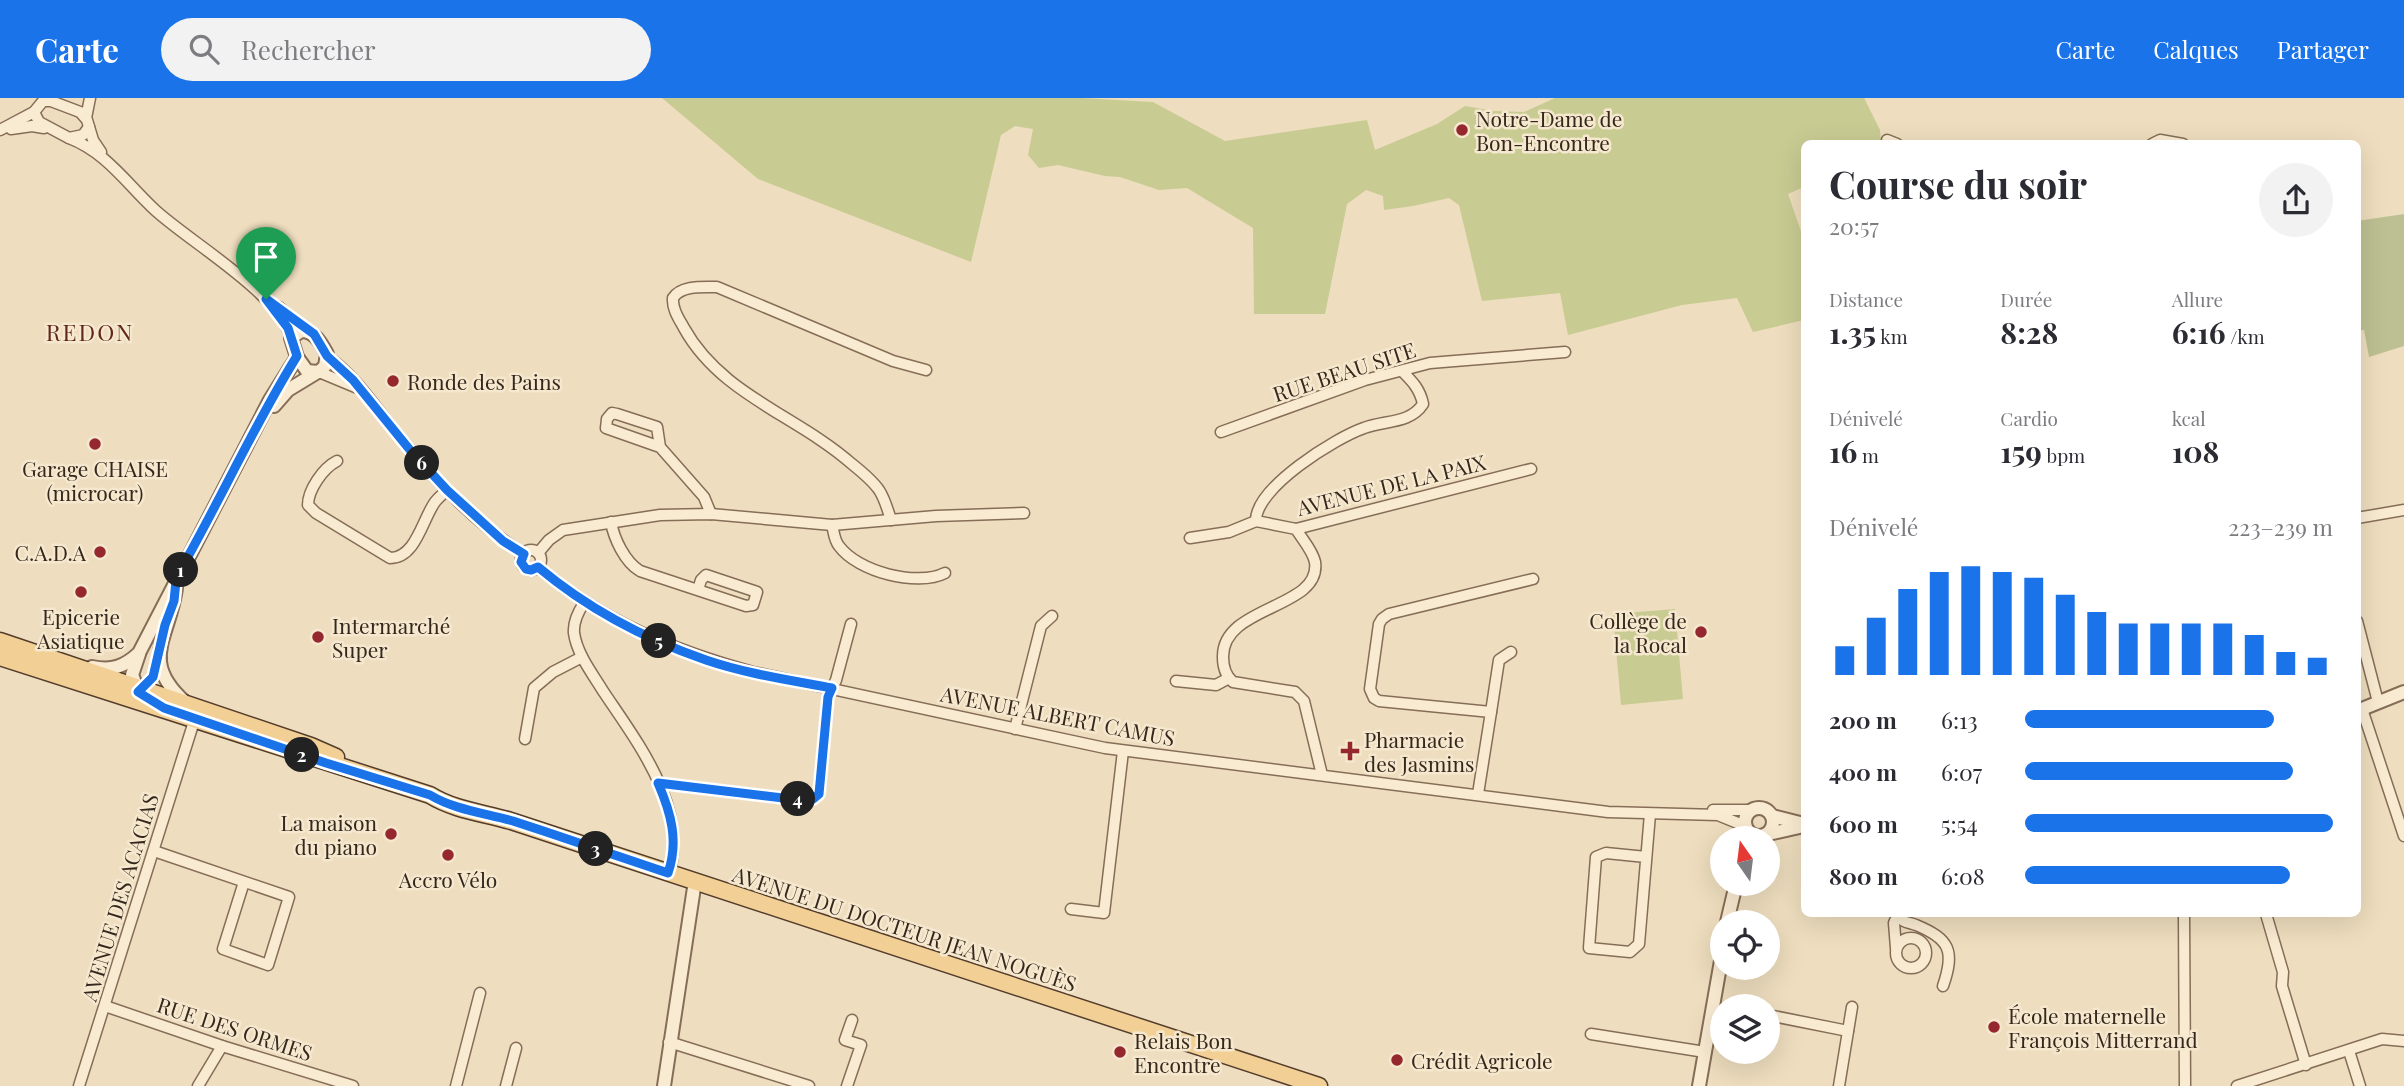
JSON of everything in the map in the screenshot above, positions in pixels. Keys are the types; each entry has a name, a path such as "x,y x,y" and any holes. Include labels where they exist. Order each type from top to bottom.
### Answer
{"main road":[{"name":"AVENUE DU DOCTEUR JEAN NOGUÈS","path":"0,641 139,688 399,785 430,795 443,796 477,811 1319,1086"},
{"name":"AVENUE DU DOCTEUR JEAN NOGUÈS","path":"0,657 164,708 193,710"}],"street":[{"path":"66,108 83,98"},
{"path":"69,138 83,135 90,98"},
{"path":"0,130 48,100 80,112 87,122 95,145 110,164"},
{"path":"33,108 39,122 93,148 157,212 314,334 327,356 326,366 282,395 257,429"},
{"path":"0,130 32,126 54,130"},
{"path":"891,520 880,491 839,453 811,432 741,391 720,373 693,343 672,304 673,298 676,293 687,289 717,287 893,361 926,370"},
{"path":"266,299 282,317 297,356 307,371 318,373"},
{"path":"291,338 301,331 309,331"},
{"name":"RUE BEAU SITE","path":"1221,432 1365,380 1430,363 1565,352"},
{"path":"164,708 139,688 132,675 139,653 270,400 297,356"},
{"name":"AVENUE ALBERT CAMUS","path":"327,356 447,490 503,541 524,554 521,562 524,567 531,570 538,567 584,603 663,643 708,660 753,673 1123,751 1478,794 1608,813 1751,810"},
{"path":"1190,538 1229,532 1257,521 1258,509 1279,482 1333,442 1365,427 1417,413 1423,404 1421,394 1402,372"},
{"name":"AVENUE ALBERT CAMUS","path":"318,373 345,381 361,391"},
{"path":"660,447 657,427 612,413 607,419 606,428 660,447 704,497 711,514"},
{"path":"337,461 327,466 310,494 310,509 390,558 400,556 411,548 434,503 447,490"},
{"name":"AVENUE DE LA PAIX","path":"1257,521 1296,529 1531,469"},
{"path":"2361,517 2404,510"},
{"path":"538,553 557,532 660,515 711,514 832,525 1024,513"},
{"path":"611,522 613,534 635,568 698,590 746,606 753,605 757,592 706,575 698,590"},
{"path":"832,525 840,547 860,562 887,574 922,579 945,573"},
{"path":"1228,678 1223,654 1226,640 1233,631 1249,619 1304,590 1312,582 1315,560 1296,529"},
{"path":"524,554 532,551 538,553 541,560 538,567"},
{"path":"1491,712 1379,701 1374,698 1370,689 1379,624 1389,614 1534,579"},
{"path":"80,681 139,688 153,677 174,601 176,581"},
{"path":"584,603 574,624 574,634 582,657 643,751 669,811 674,856 668,873"},
{"path":"1015,729 1041,626 1052,616"},
{"path":"658,783 800,800 813,799 819,794 828,697 836,680 851,624"},
{"path":"2361,636 2378,702"},
{"path":"160,649 160,668 164,680 193,710"},
{"path":"1478,794 1499,660 1511,652"},
{"path":"56,660 114,669 139,653"},
{"path":"524,739 534,688 553,672 582,657"},
{"path":"1175,681 1216,685 1228,678"},
{"path":"1228,678 1238,683 1295,692 1301,696 1322,775"},
{"path":"2361,709 2404,692"},
{"name":"AVENUE DES ACACIAS","path":"79,1086 153,851 193,710"},
{"path":"2361,716 2404,836"},
{"path":"1071,909 1104,914 1123,751"},
{"path":"1749,826 1745,817 1751,810 1763,808 1772,816 1801,824"},
{"name":"AVENUE ALBERT CAMUS","path":"1681,813 1718,815 1738,826"},
{"path":"1646,857 1605,853 1596,857 1589,948 1630,952 1639,944 1650,814"},
{"path":"1772,816 1772,826"},
{"path":"1780,829 1801,826"},
{"path":"153,851 289,897 268,965 223,949 244,882"},
{"path":"664,1086 695,881"},
{"path":"1900,917 1894,923 1896,957 1901,965 1910,968 1919,965 1926,953 1923,944 1902,917"},
{"path":"1903,917 1931,931 1947,944 1950,955 1942,986"},
{"path":"2184,917 2185,1086"},
{"path":"2267,917 2283,972 2282,986 2306,1065"},
{"path":"1896,948 1906,938 1916,938"},
{"path":"456,1086 480,993"},
{"name":"RUE DES ORMES","path":"106,1006 222,1046 354,1086"},
{"path":"1839,1086 1852,1007"},
{"path":"1780,1017 1848,1031"},
{"path":"847,1086 861,1045 845,1040 852,1020"},
{"path":"1591,1034 1705,1052"},
{"path":"1699,1086 1710,1034"},
{"path":"2238,1086 2382,1039 2404,1041"},
{"path":"669,1042 794,1084 809,1086"},
{"path":"198,1086 222,1046"},
{"path":"506,1086 516,1048"},
{"path":"2349,1051 2360,1086"}],"green space":[{"path":"662,98 1081,98 1153,102 1225,141 1367,120 1375,150 1437,124 1465,106 1524,112 1555,98 1864,98 1880,130 1881,140 1801,140 1801,188 1788,194 1801,231 1801,321 1753,332 1737,298 1682,305 1568,335 1560,293 1482,301 1459,205 1449,198 1384,210 1383,196 1366,190 1347,204 1325,314 1254,314 1253,228 1187,188 1159,190 1120,177 1058,165 1039,168 1028,155 1033,129 1015,126 1001,135 971,262 758,179"},
{"path":"2404,214 2404,346 2369,357 2364,330 2361,330 2361,220"},
{"path":"1675,609 1683,699 1621,705 1613,614"}],"place":[{"name":"Notre-Dame de Bon-Encontre","path":"1462,130"},
{"name":"Ronde des Pains","path":"393,381"},
{"name":"Garage CHAISE (microcar)","path":"95,444"},
{"name":"C.A.D.A","path":"100,552"},
{"name":"Epicerie Asiatique","path":"81,592"},
{"name":"Collège de la Rocal","path":"1701,632"},
{"name":"Intermarché Super","path":"318,637"},
{"name":"Pharmacie des Jasmins","path":"1350,751"},
{"name":"La maison du piano","path":"391,834"},
{"name":"Accro Vélo","path":"448,855"},
{"name":"École maternelle François Mitterrand","path":"1994,1027"},
{"name":"Relais Bon Encontre","path":"1120,1052"},
{"name":"Crédit Agricole","path":"1397,1060"}],"district":[{"name":"REDON","path":"90,331"}],"route":[{"path":"266,299 278,306 298,325 314,334 327,356 353,380 410,450 447,490 503,541 524,554 521,562 526,569 538,567 584,603 663,643 753,673 832,688 828,697 819,794 813,799 800,800 658,783 666,802 674,839 674,856 668,873 511,821 464,810 430,795 246,737 164,708 138,692 150,683 153,677 181,569 270,400 297,356 288,328 266,299"}]}
